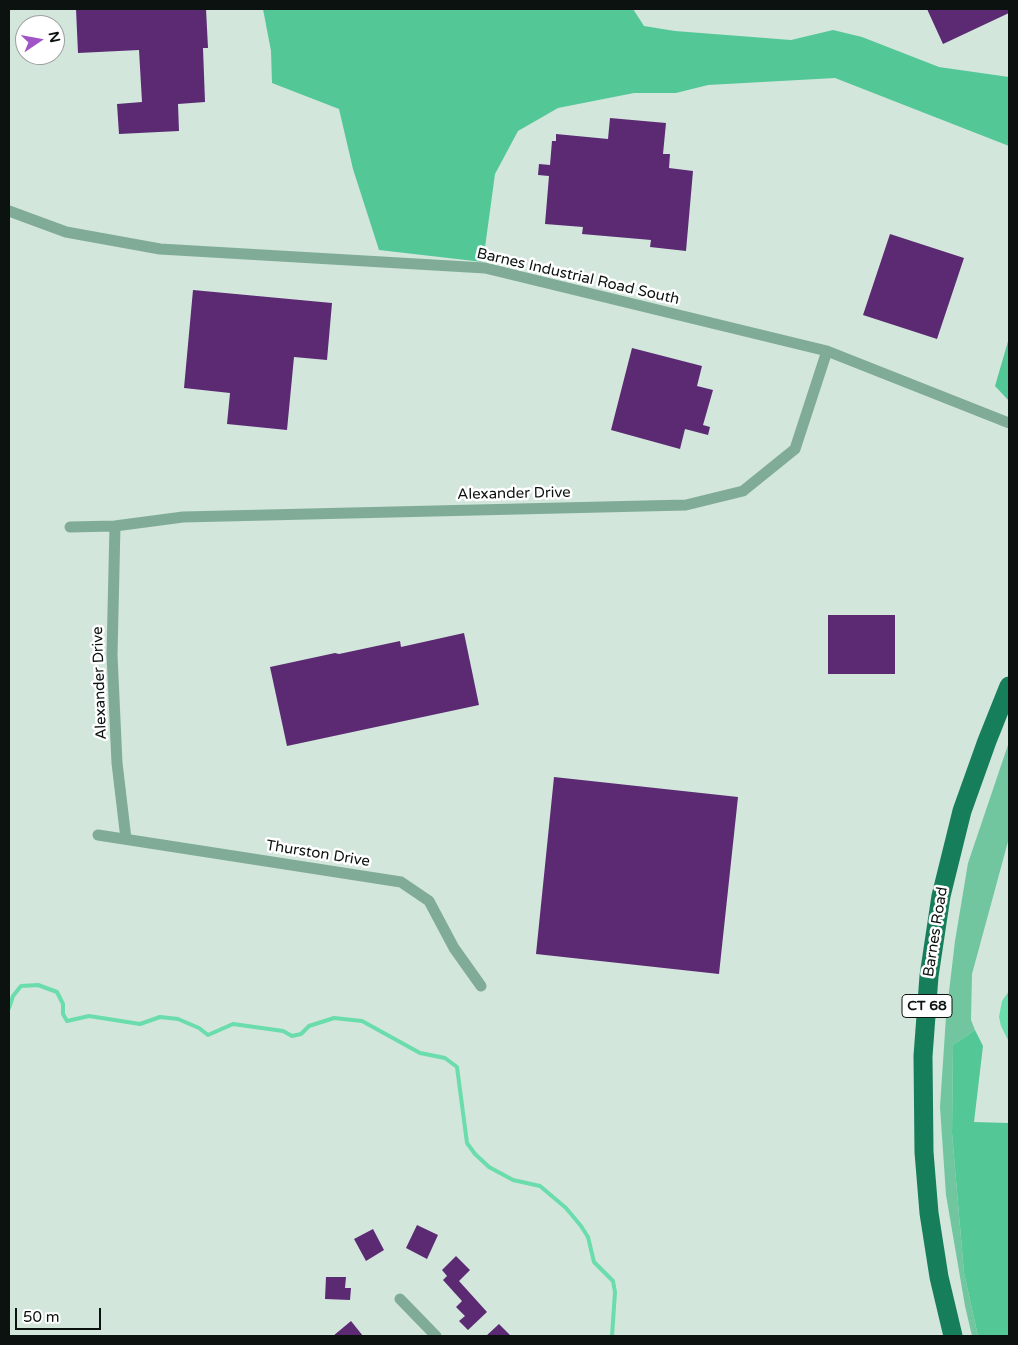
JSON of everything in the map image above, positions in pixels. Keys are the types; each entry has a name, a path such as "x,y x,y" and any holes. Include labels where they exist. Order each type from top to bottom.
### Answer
{"main road":[{"name":"Barnes Road","path":"953,1336 939,1277 929,1213 924,1152 923,1056 929,976 941,896 962,810 1009,686"}],"street":[{"name":"Barnes Industrial Road South","path":"9,211 66,232 160,249 486,268 827,351 1009,423"},
{"name":"Alexander Drive","path":"70,527 115,526 183,517 686,505 743,491 795,449 827,351"},
{"name":"Alexander Drive","path":"115,526 112,655 117,763 126,839"},
{"name":"Thurston Drive","path":"98,835 401,882 429,901 454,948 481,986"},
{"path":"400,1299 436,1336"}],"shaded area":[{"path":"263,9 633,9 644,26 675,31 791,40 833,30 862,37 939,67 1009,77 1009,146 835,78 708,85 676,93 634,93 558,108 518,131 495,174 483,262 379,250 353,169 339,109 272,83 271,51"},
{"path":"1009,338 1009,401 995,386"},
{"path":"1009,742 1009,838 972,974 971,1020 975,1030 953,1045 952,1133 964,1273 978,1336 972,1336 946,1195 940,1107 946,1017 955,941 968,863"},
{"path":"1009,991 1009,1042 999,1017 1002,1001"},
{"path":"975,1030 983,1046 974,1122 1009,1123 1009,1336 978,1336 964,1273 952,1133 953,1045"}],"building":[{"path":"76,9 206,9 208,48 203,48 205,102 178,104 179,131 119,134 117,104 142,102 139,50 78,53"},
{"path":"927,9 1009,9 1009,13 943,44"},
{"path":"610,118 666,123 663,154 670,154 669,168 693,171 686,251 650,247 651,240 582,234 583,227 545,224 549,176 538,175 539,164 550,165 552,141 556,141 556,134 608,139"},
{"path":"890,234 964,258 937,339 863,315"},
{"path":"193,290 332,303 327,360 294,357 287,430 227,424 230,393 184,388"},
{"path":"632,348 702,366 697,386 713,390 703,425 710,427 708,435 685,429 680,449 611,430"},
{"path":"828,615 895,615 895,674 828,674"},
{"path":"464,633 479,705 287,746 270,667 400,641 401,647"},
{"path":"554,777 738,797 719,974 536,954"},
{"path":"417,1225 438,1235 427,1259 406,1248"},
{"path":"373,1229 384,1250 366,1261 354,1239"},
{"path":"456,1256 470,1270 459,1281 487,1312 468,1330 459,1321 465,1316 456,1307 462,1301 443,1280 447,1276 442,1270"},
{"path":"326,1277 346,1277 345,1288 351,1288 350,1300 325,1299"},
{"path":"351,1321 363,1336 333,1336"},
{"path":"499,1324 511,1336 486,1336"}],"waterway":[{"path":"9,1008 13,996 21,986 38,985 57,992 63,1004 63,1014 67,1021 89,1016 140,1024 160,1017 178,1019 199,1028 208,1035 233,1024 283,1031 292,1036 301,1034 309,1026 334,1018 362,1021 420,1053 445,1058 457,1067 467,1143 475,1154 489,1167 513,1180 540,1186 566,1208 588,1237 594,1262 613,1281 615,1292 612,1336"}]}
